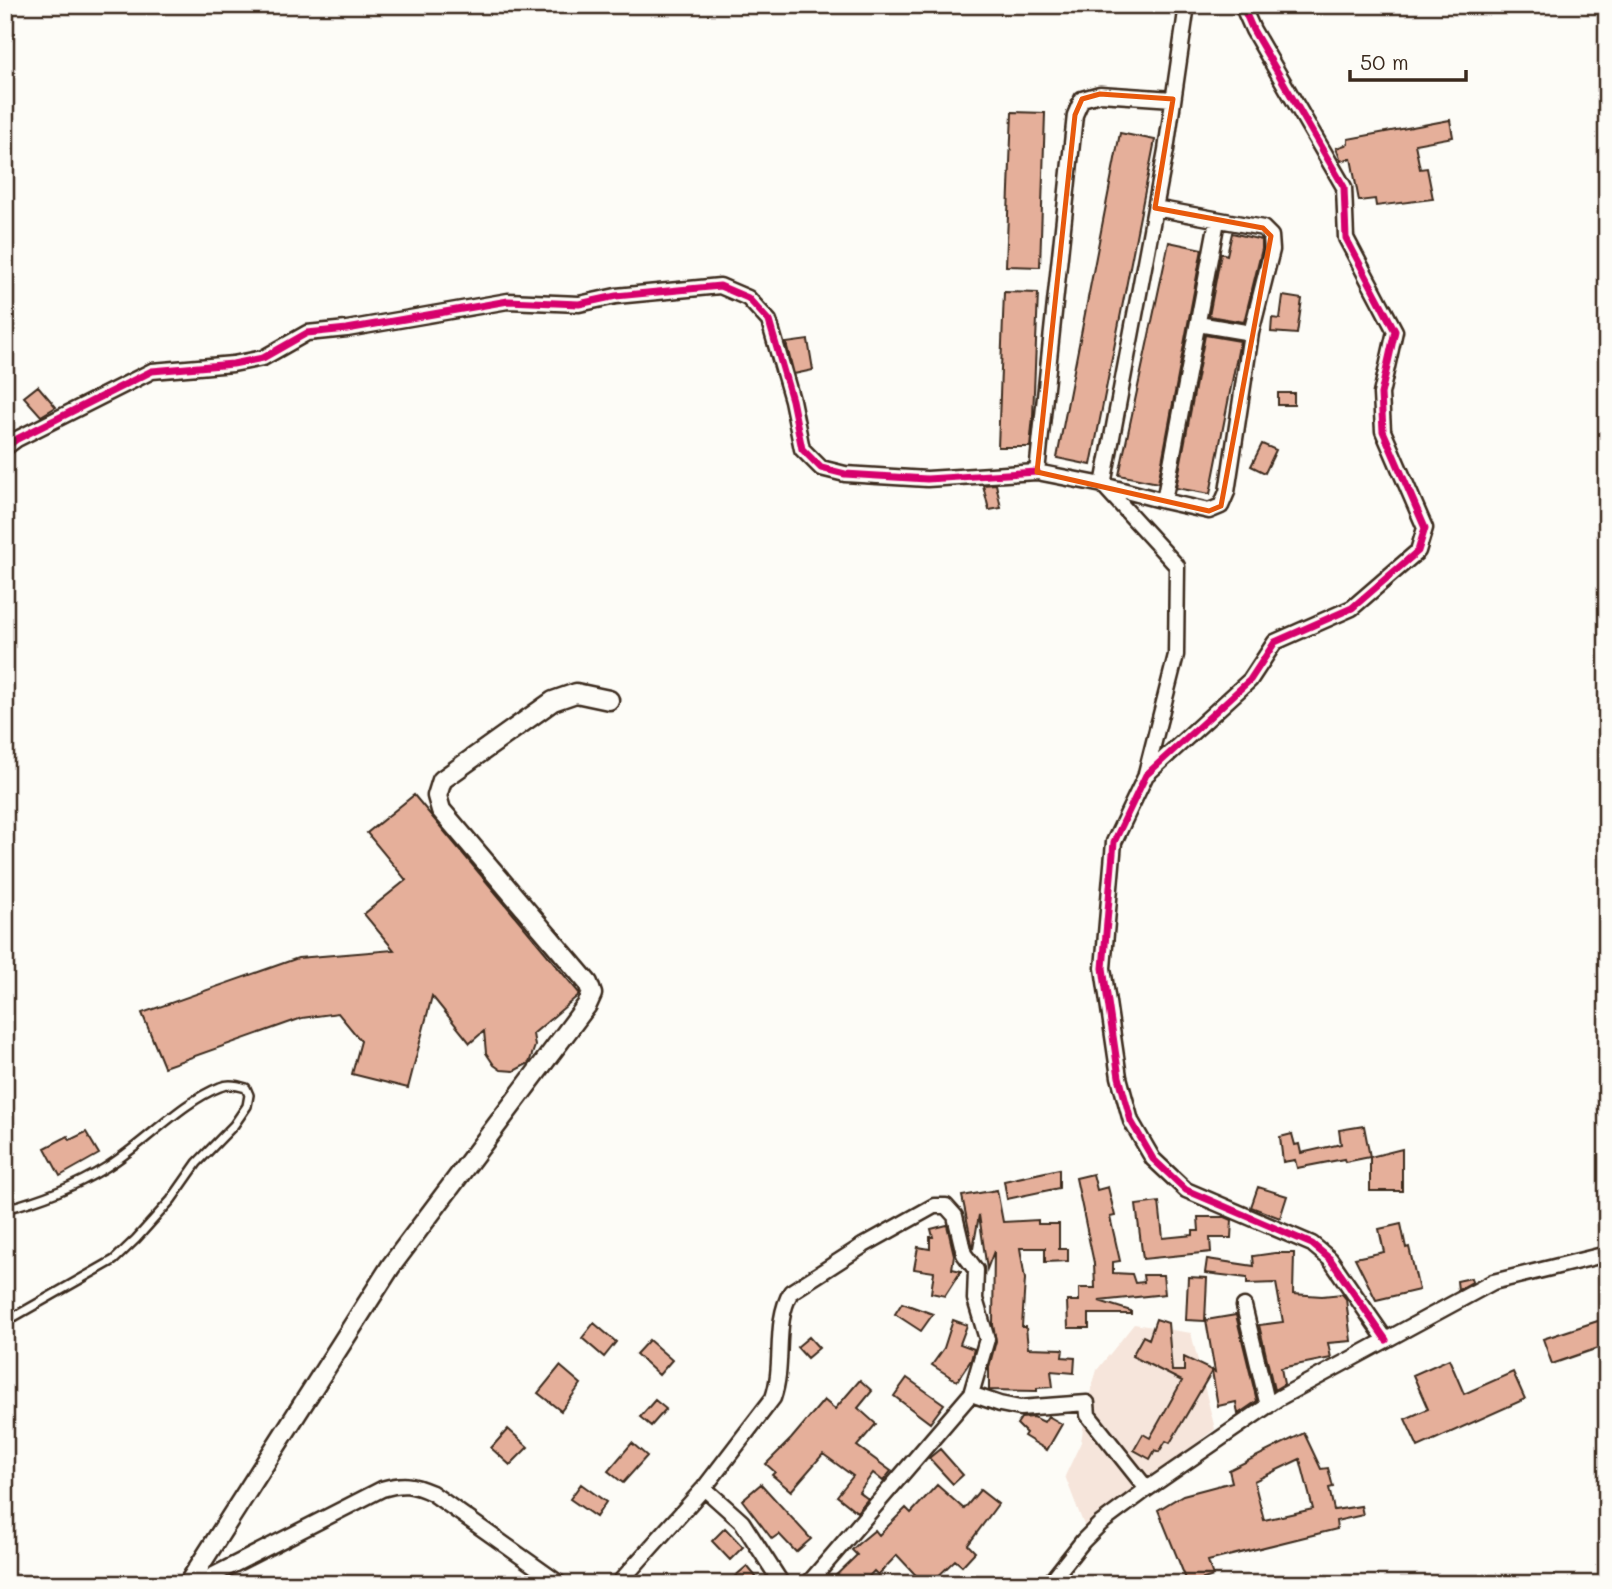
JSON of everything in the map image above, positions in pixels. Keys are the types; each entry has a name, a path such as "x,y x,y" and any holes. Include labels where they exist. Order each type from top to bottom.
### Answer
{"street":[{"path":"1103,485 1155,208 1187,5"},
{"path":"1146,775 1250,680 1275,642 1352,608 1418,551 1425,528 1383,430 1381,394 1395,331 1346,238 1345,187 1253,30 1242,5"},
{"path":"1037,472 1075,115 1082,99 1100,94 1174,99"},
{"path":"5,447 152,371 233,364 262,358 307,333 347,329 508,301 579,304 616,296 720,286 748,298 769,321 792,400 802,449 821,468 845,474 927,479 1037,472 1209,511 1221,506 1227,492 1251,333 1272,250 1271,236 1263,229 1155,208"},
{"path":"1164,501 1217,221"},
{"path":"1198,324 1251,333"},
{"path":"1103,485 1177,566 1176,654 1146,775 1114,842 1103,968 1119,1077 1131,1121 1153,1159 1186,1189 1312,1244 1330,1259 1386,1340"},
{"path":"188,1584 391,1266 587,1005 592,994 588,983 441,810 437,796 442,780 553,701 576,693 609,701"},
{"path":"618,1584 704,1488 773,1398 779,1381 785,1302 791,1292 864,1245 934,1206 946,1206 955,1216 964,1254 976,1270 975,1299 987,1339 971,1394 808,1584"},
{"path":"1049,1584 1100,1524 1268,1406 1493,1282 1607,1254"},
{"path":"1244,1306 1268,1406"},
{"path":"971,1394 1020,1408 1087,1403 1088,1415 1147,1489"},
{"path":"196,1584 383,1489 400,1484 418,1486 432,1493 560,1584"},
{"path":"704,1488 742,1522 782,1584"}],"lane":[{"path":"5,1209 49,1195 108,1167 201,1097 222,1085 246,1088 247,1106 234,1125 197,1163 171,1200 136,1239 114,1260 5,1322"}],"highlighted area":[{"path":"1100,94 1173,99 1155,208 1263,228 1271,236 1221,506 1209,511 1037,472 1075,115 1082,99"}],"shaded area":[{"path":"1134,1324 1191,1333 1215,1429 1085,1528 1065,1476 1081,1442 1087,1403 1097,1370"}],"building":[{"path":"1012,112 1045,113 1040,267 1006,266"},
{"path":"1450,120 1453,137 1415,144 1420,169 1427,168 1433,199 1376,206 1375,199 1359,201 1351,158 1341,161 1336,148 1348,144 1348,139"},
{"path":"1120,133 1155,140 1091,465 1057,458"},
{"path":"1232,233 1262,240 1244,322 1209,316 1221,253 1227,255"},
{"path":"1169,242 1202,249 1158,483 1119,475"},
{"path":"1004,292 1038,293 1030,447 998,447"},
{"path":"1283,296 1302,299 1297,334 1271,332 1272,318 1280,319"},
{"path":"1205,335 1240,341 1210,494 1176,488"},
{"path":"808,340 813,370 794,374 786,343"},
{"path":"38,386 56,407 41,416 24,397"},
{"path":"1278,393 1294,393 1294,405 1278,405"},
{"path":"1262,444 1276,450 1265,473 1251,466"},
{"path":"996,484 1001,508 989,510 983,485"},
{"path":"414,795 580,994 533,1034 535,1046 529,1063 514,1071 501,1070 486,1053 484,1031 470,1043 432,996 408,1088 352,1074 361,1041 338,1013 302,1018 164,1067 142,1013 298,958 394,950 364,914 406,880 367,833"},
{"path":"1364,1126 1370,1157 1297,1168 1295,1160 1283,1162 1280,1137 1292,1134 1301,1153 1341,1144 1339,1130"},
{"path":"86,1132 99,1154 60,1176 45,1148 68,1136 70,1140"},
{"path":"1402,1149 1402,1191 1370,1191 1370,1157"},
{"path":"1059,1169 1059,1188 1007,1199 1004,1181"},
{"path":"1093,1174 1097,1190 1108,1187 1115,1216 1110,1217 1120,1261 1113,1262 1113,1273 1132,1274 1135,1283 1144,1282 1143,1275 1163,1275 1165,1294 1099,1301 1131,1311 1131,1314 1089,1314 1089,1328 1068,1328 1067,1301 1079,1301 1079,1288 1095,1288 1094,1263 1076,1178"},
{"path":"1258,1187 1287,1196 1280,1218 1251,1207"},
{"path":"997,1190 1003,1222 1038,1220 1038,1224 1059,1224 1059,1249 1068,1249 1068,1261 1045,1262 1045,1248 1020,1248 1025,1279 1022,1327 1026,1327 1028,1348 1063,1349 1062,1357 1075,1358 1074,1373 1051,1371 1053,1387 1037,1388 1037,1391 989,1390 989,1367 996,1341 993,1325 994,1251 987,1269 979,1215 973,1249 962,1196"},
{"path":"1159,1202 1163,1238 1193,1235 1193,1231 1199,1231 1198,1217 1225,1217 1232,1220 1231,1238 1210,1238 1211,1252 1143,1259 1136,1205"},
{"path":"1401,1224 1419,1290 1376,1300 1355,1258 1384,1252 1379,1229"},
{"path":"947,1225 954,1255 952,1269 961,1271 945,1296 931,1293 934,1272 914,1269 918,1247 930,1249 930,1237 933,1237 931,1229"},
{"path":"1294,1253 1293,1294 1342,1294 1346,1299 1351,1341 1328,1343 1331,1358 1281,1368 1284,1384 1274,1390 1259,1325 1283,1322 1276,1283 1247,1284 1247,1278 1205,1273 1207,1259 1254,1266 1253,1256"},
{"path":"1188,1277 1207,1278 1205,1321 1186,1320"},
{"path":"1471,1278 1472,1282 1458,1290 1457,1281"},
{"path":"902,1303 933,1314 921,1331 895,1314"},
{"path":"1236,1315 1257,1401 1238,1414 1236,1402 1218,1406 1212,1371 1170,1443 1166,1441 1159,1452 1155,1450 1150,1459 1134,1450 1143,1434 1150,1438 1182,1381 1132,1356 1143,1336 1149,1339 1156,1319 1168,1323 1172,1371 1184,1371 1184,1357 1215,1372 1206,1320"},
{"path":"1607,1318 1607,1345 1552,1364 1543,1339"},
{"path":"953,1320 967,1325 960,1344 974,1349 971,1360 957,1381 932,1365 944,1348"},
{"path":"594,1323 616,1342 604,1357 582,1338"},
{"path":"809,1337 819,1348 807,1358 797,1347"},
{"path":"649,1340 672,1360 659,1375 636,1354"},
{"path":"1449,1359 1464,1394 1513,1372 1525,1399 1418,1447 1405,1419 1428,1409 1413,1375"},
{"path":"560,1366 581,1384 561,1411 538,1393"},
{"path":"907,1378 944,1404 930,1423 894,1396"},
{"path":"860,1380 872,1391 858,1408 876,1424 857,1446 891,1471 883,1481 873,1473 859,1492 868,1499 857,1512 837,1496 853,1476 823,1454 791,1491 772,1475 775,1472 766,1464 824,1400 835,1409"},
{"path":"655,1400 666,1409 651,1426 640,1417"},
{"path":"1048,1416 1062,1424 1047,1450 1024,1436 1026,1433 1017,1424 1021,1418 1034,1417 1044,1422"},
{"path":"508,1429 528,1447 510,1465 491,1448"},
{"path":"1304,1433 1321,1469 1328,1468 1333,1487 1329,1488 1334,1510 1361,1506 1363,1515 1336,1521 1337,1529 1208,1561 1213,1576 1188,1584 1158,1510 1183,1495 1232,1482 1229,1470","holes":["1300,1459 1313,1509 1264,1520 1254,1481"]},
{"path":"632,1443 647,1456 623,1483 608,1471"},
{"path":"940,1449 963,1475 953,1484 929,1458"},
{"path":"581,1484 606,1502 596,1517 570,1499"},
{"path":"761,1484 811,1539 796,1552 779,1534 772,1539 742,1500"},
{"path":"937,1485 964,1509 980,1490 998,1504 968,1545 975,1552 962,1566 955,1560 930,1584 924,1584 897,1555 878,1575 874,1571 862,1584 827,1584 857,1555 852,1550 858,1544 875,1530 879,1535 906,1508 911,1513"},
{"path":"725,1528 743,1547 730,1560 712,1541"},
{"path":"747,1566 762,1584 726,1584"}],"cycle path":[{"path":"1242,5 1253,30 1344,187 1346,238 1395,331 1381,394 1383,431 1425,528 1418,551 1352,608 1275,642 1250,680 1146,775 1114,842 1103,968 1119,1077 1131,1121 1153,1159 1186,1190 1312,1244 1330,1259 1386,1340"},
{"path":"5,448 17,439 152,371 233,364 263,358 307,333 347,329 508,301 579,304 616,296 720,286 748,298 769,321 792,400 802,449 821,468 845,474 927,479 1037,472"}]}
